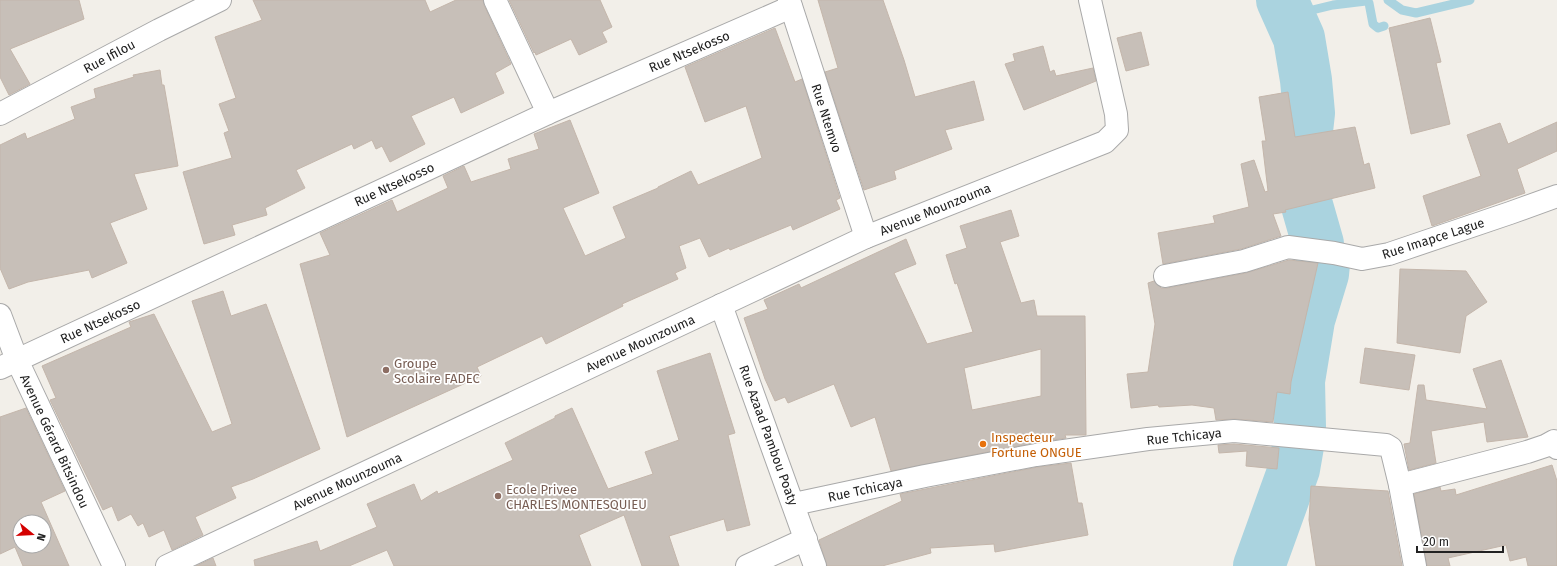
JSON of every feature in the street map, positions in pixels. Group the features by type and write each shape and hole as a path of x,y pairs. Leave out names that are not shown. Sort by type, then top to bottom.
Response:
{"street":[{"name":"Rue Ifilou","path":"0,114 159,30 220,0"},
{"path":"495,0 548,113"},
{"name":"Avenue Mounzouma","path":"167,566 866,237 1105,142 1116,130 1116,114 1090,0"},
{"name":"Rue Ntsekosso","path":"8,364 548,113 790,4"},
{"name":"Rue Ntemvo","path":"790,4 866,237"},
{"name":"Rue Imapce Lague","path":"1165,276 1244,261 1288,247 1334,253 1362,259 1389,254 1557,196"},
{"name":"Rue Azaad Pambou Poaty","path":"721,305 794,504 815,566"},
{"name":"Avenue Gérard Bitsindou","path":"0,315 8,364 114,566"},
{"name":"Rue Tchicaya","path":"794,504 925,476 1070,450 1148,439 1234,431 1386,445 1391,448 1416,566"},
{"path":"1400,485 1553,443"},
{"path":"747,566 806,538"}],"building":[{"path":"0,0 79,0 84,19 10,49 30,84 9,95 0,77"},
{"path":"253,0 425,0 430,12 456,0 483,0 511,64 495,73 504,93 461,113 454,97 411,116 425,144 390,162 382,146 376,149 372,140 354,149 352,144 296,170 305,188 265,208 267,215 232,225 235,235 204,244 183,172 232,158 224,133 229,131 219,104 236,98 215,37 262,20"},
{"path":"509,0 600,0 612,27 602,32 607,42 579,55 571,39 536,55"},
{"path":"818,0 883,0 915,97 974,81 984,120 945,130 952,149 894,171 896,179 864,190 825,72 838,68"},
{"path":"1430,18 1441,62 1436,63 1450,124 1411,134 1389,28"},
{"path":"775,28 795,82 802,79 840,198 836,200 840,209 793,230 791,225 709,257 700,238 679,246 686,268 675,273 678,279 622,304 623,306 546,344 542,336 477,367 481,376 347,437 300,264 330,255 320,233 392,200 397,212 448,188 443,176 464,166 471,182 511,169 508,159 539,149 534,134 570,120 599,193 563,208 585,256 626,238 613,207 658,188 691,171 698,185 762,158 746,106 705,122 685,67"},
{"path":"1141,32 1149,65 1126,71 1117,38"},
{"path":"1043,46 1050,72 1054,70 1056,76 1093,68 1096,81 1024,110 1005,64 1015,61 1013,54"},
{"path":"160,70 178,166 134,174 147,209 110,223 127,263 92,278 89,270 28,282 9,289 0,268 0,145 25,133 27,139 75,119 71,107 96,98 94,89 134,77 133,75"},
{"path":"1288,92 1295,137 1355,127 1364,165 1369,163 1375,188 1285,210 1286,212 1273,214 1281,236 1241,249 1163,264 1158,233 1215,223 1213,216 1249,207 1241,164 1254,160 1265,192 1268,191 1262,141 1266,141 1259,97"},
{"path":"1557,122 1557,151 1517,169 1525,193 1432,226 1423,196 1481,176 1467,135 1500,123 1508,144"},
{"path":"1011,210 1019,236 1000,242 1021,303 1034,300 1037,316 1085,316 1086,435 1065,435 1066,438 891,471 875,417 851,427 834,384 788,403 785,397 775,401 765,379 744,318 768,309 764,300 799,284 801,288 906,239 916,264 894,273 927,344 973,332 946,255 967,248 960,226","holes":["1041,349 1041,396 972,410 964,368"]},
{"path":"1289,260 1318,263 1291,382 1290,394 1277,392 1273,422 1235,419 1216,420 1214,408 1192,405 1159,407 1158,405 1131,408 1127,374 1148,372 1155,324 1148,283 1154,281 1161,288 1167,288 1246,273"},
{"path":"1400,269 1466,271 1487,302 1466,316 1460,353 1397,343"},
{"path":"223,291 231,316 266,304 320,449 253,479 231,487 236,498 195,517 203,535 172,550 164,530 149,537 143,523 138,526 131,514 118,521 112,506 103,510 50,400 56,398 42,366 131,327 129,322 154,314 212,432 232,424 192,301"},
{"path":"1365,348 1415,355 1409,390 1360,383"},
{"path":"710,353 735,433 728,435 750,525 727,531 724,519 669,536 679,566 642,566 624,515 579,535 591,566 394,566 387,550 349,566 255,566 254,560 317,541 320,551 377,527 367,504 414,484 421,501 437,491 438,494 513,460 505,443 572,408 608,489 653,474 645,452 679,440 657,371"},
{"path":"1501,360 1528,437 1487,442 1484,422 1431,431 1436,463 1409,470 1404,444 1410,443 1418,385 1424,385 1426,400 1487,409 1473,369"},
{"path":"26,408 65,491 41,502 46,514 12,514 12,548 0,554 0,417"},
{"path":"1234,444 1279,448 1277,469 1246,466 1247,451 1219,453 1218,445"},
{"path":"1071,463 1078,503 1082,503 1088,535 995,552 994,544 930,548 931,553 882,566 827,566 819,540 902,501 900,494 1038,467"},
{"path":"1552,465 1557,481 1557,566 1528,566 1526,557 1510,561 1506,545 1448,558 1450,566 1427,566 1414,494 1440,487 1441,491 1455,489 1456,495"},
{"path":"1311,486 1388,491 1402,566 1316,566 1309,520"},
{"path":"52,527 69,566 23,566 18,554 52,554"},
{"path":"213,558 216,566 196,566"}],"waterway":[{"path":"1282,0 1299,38 1306,80 1309,113 1305,149 1306,202 1318,244"},
{"path":"1388,0 1402,10 1416,13 1470,0"},
{"path":"1304,12 1333,5 1366,1 1369,3 1373,24 1378,28 1384,26"},
{"path":"1300,427 1299,381 1309,320 1323,274 1324,264 1321,256"},
{"path":"1259,566 1294,469 1298,446"}],"place":[{"name":"Groupe Scolaire FADEC","path":"386,370"},
{"name":"Inspecteur Fortune ONGUE","path":"983,444"},
{"name":"Ecole Privee CHARLES MONTESQUIEU","path":"498,496"}]}
